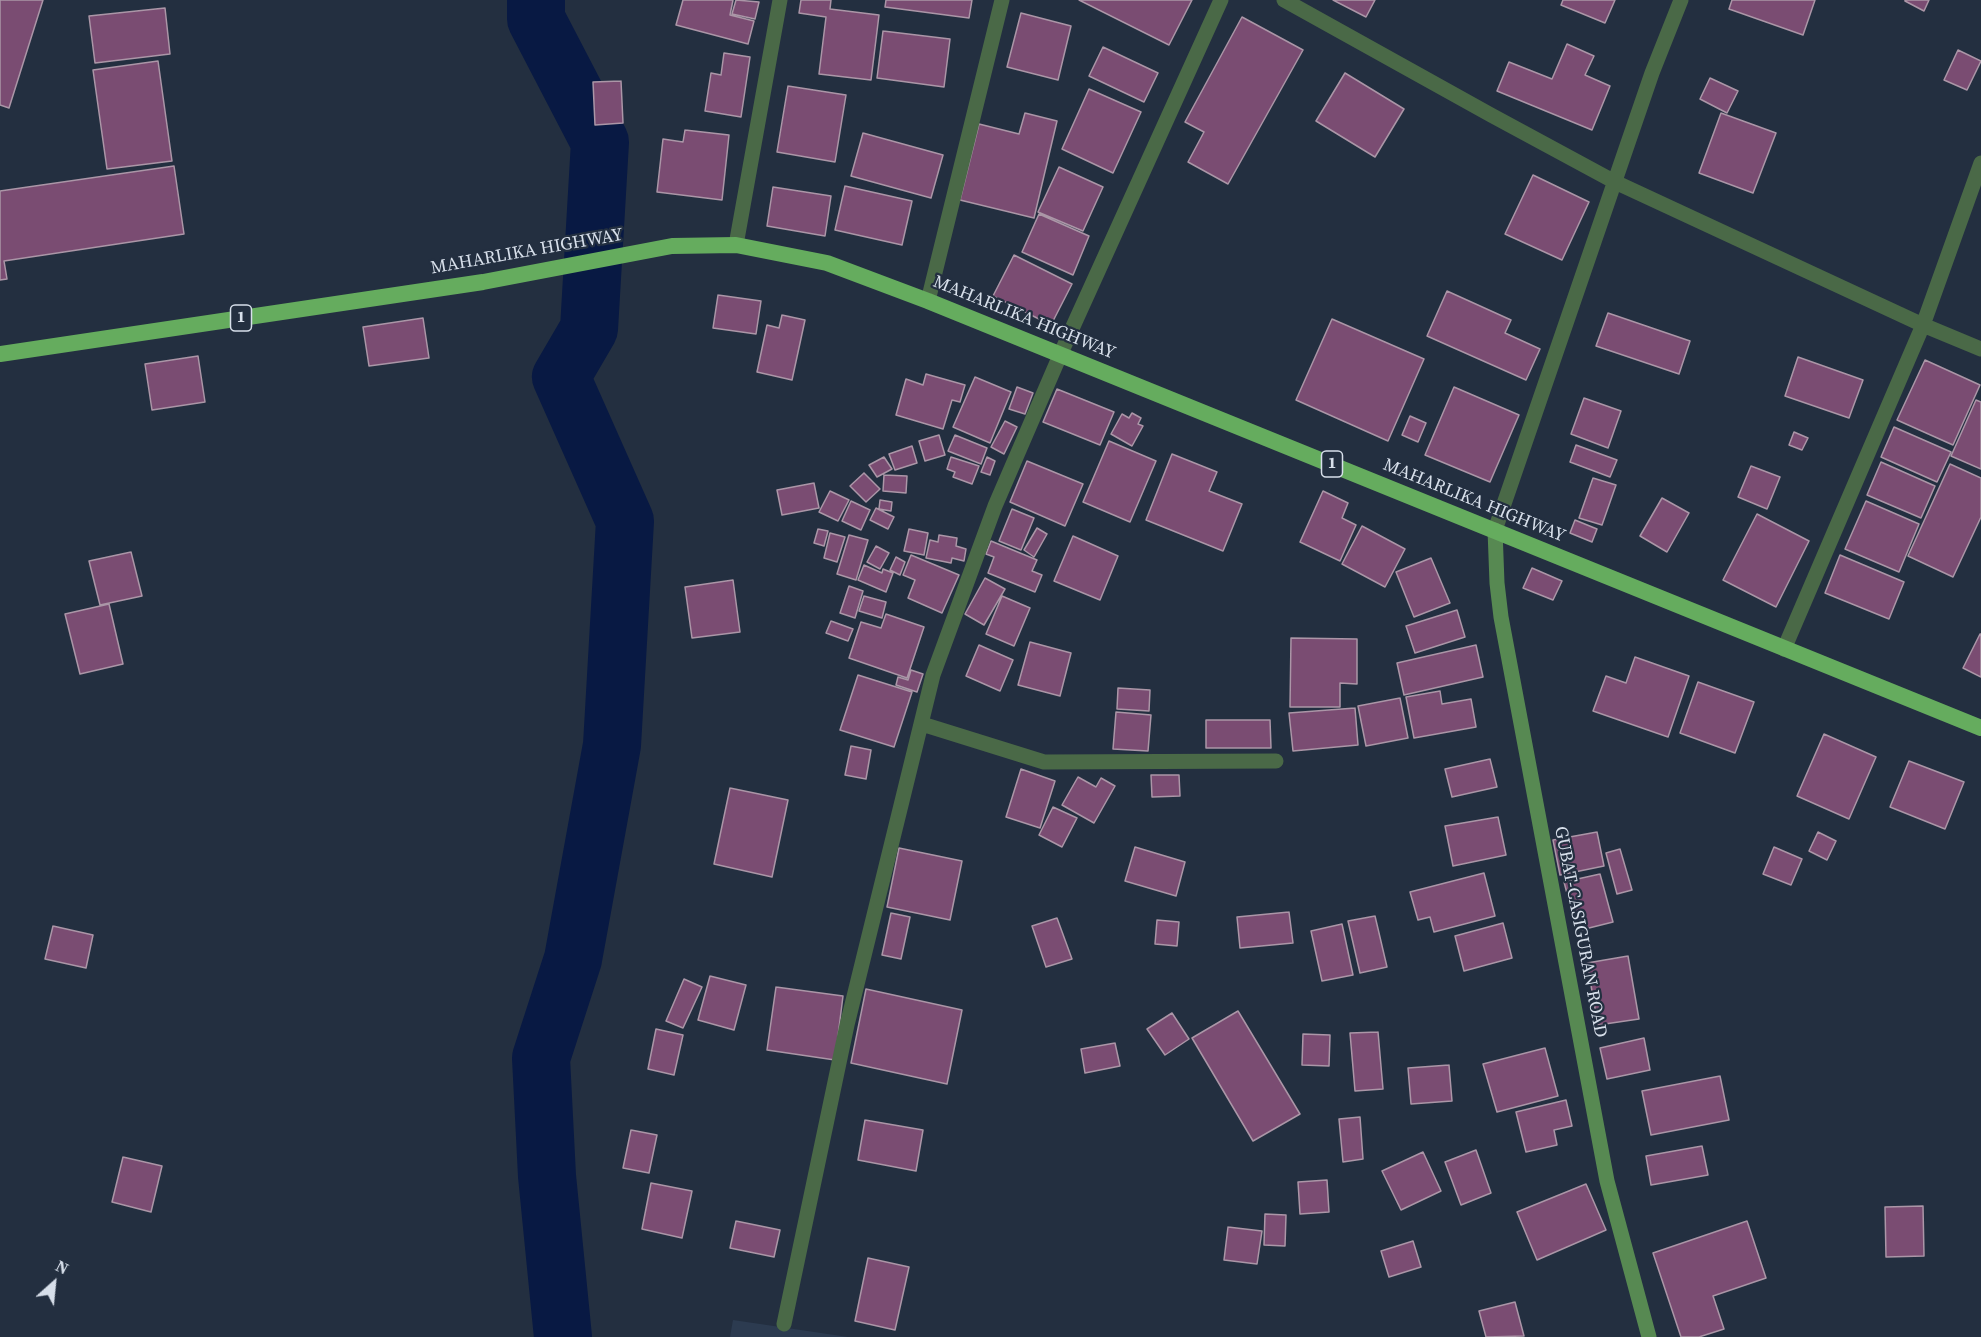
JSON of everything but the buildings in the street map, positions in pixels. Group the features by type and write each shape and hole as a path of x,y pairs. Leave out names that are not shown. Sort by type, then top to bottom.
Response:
{"highway":[{"name":"MAHARLIKA HIGHWAY","path":"0,354 483,282 672,246 736,245 827,263 928,301 1981,728"}],"main road":[{"name":"GUBAT-CASIGURAN ROAD","path":"1495,530 1501,616 1605,1170 1649,1337"}],"street":[{"path":"736,245 780,0"},
{"path":"928,301 1002,0"},
{"path":"784,1324 847,1025 933,675 995,506 1061,353 1221,0"},
{"path":"1284,0 1616,182 1923,325 1981,349"},
{"path":"1495,530 1652,73 1681,0"},
{"path":"1784,649 1923,325 1981,163"},
{"path":"922,724 1044,762 1276,761"}],"shaded area":[{"path":"733,1320 848,1337 730,1337"}],"waterway":[{"path":"536,0 536,19 600,142 589,329 561,377 625,521 612,745 573,959 541,1058 547,1176 563,1337"}]}
